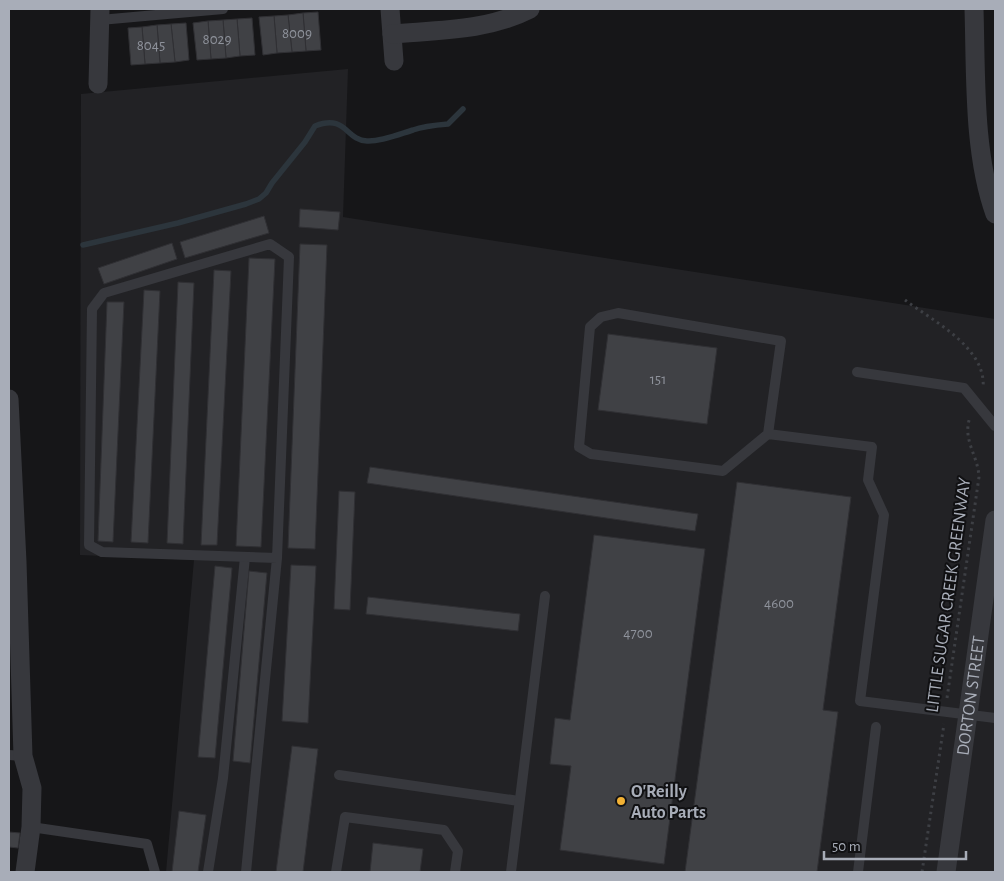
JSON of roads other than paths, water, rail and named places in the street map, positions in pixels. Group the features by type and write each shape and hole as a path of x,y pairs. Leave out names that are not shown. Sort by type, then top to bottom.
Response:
{"street":[{"path":"390,9 394,60"},
{"path":"392,34 485,25 504,20 530,9"},
{"path":"974,9 977,101 983,169 985,184 995,214"},
{"path":"98,84 100,14"},
{"path":"9,399 17,562 16,756 32,788 31,827 25,872"},
{"name":"DORTON STREET","path":"946,872 995,520"}],"lane":[{"path":"100,14 223,9"},
{"path":"246,872 278,558 289,257 270,244 104,293 92,309 90,545 102,552 278,558"},
{"path":"768,434 781,341 618,313 602,317 590,327 579,447 591,454 723,471 768,434 872,447 868,480 884,515 860,701 995,718"},
{"path":"857,372 964,388 995,426"},
{"path":"208,872 223,778 245,557"},
{"path":"511,872 545,596"},
{"path":"858,872 876,727"},
{"path":"339,775 519,801"},
{"path":"336,872 345,817 444,830 458,851 455,872"},
{"path":"31,827 146,844 155,872"}],"waterway":[{"path":"83,245 178,223 259,199 266,193 315,126 334,123 340,125 360,140 372,141 421,128 448,124 463,109"}],"place":[{"name":"O'Reilly Auto Parts","path":"621,801"}]}
